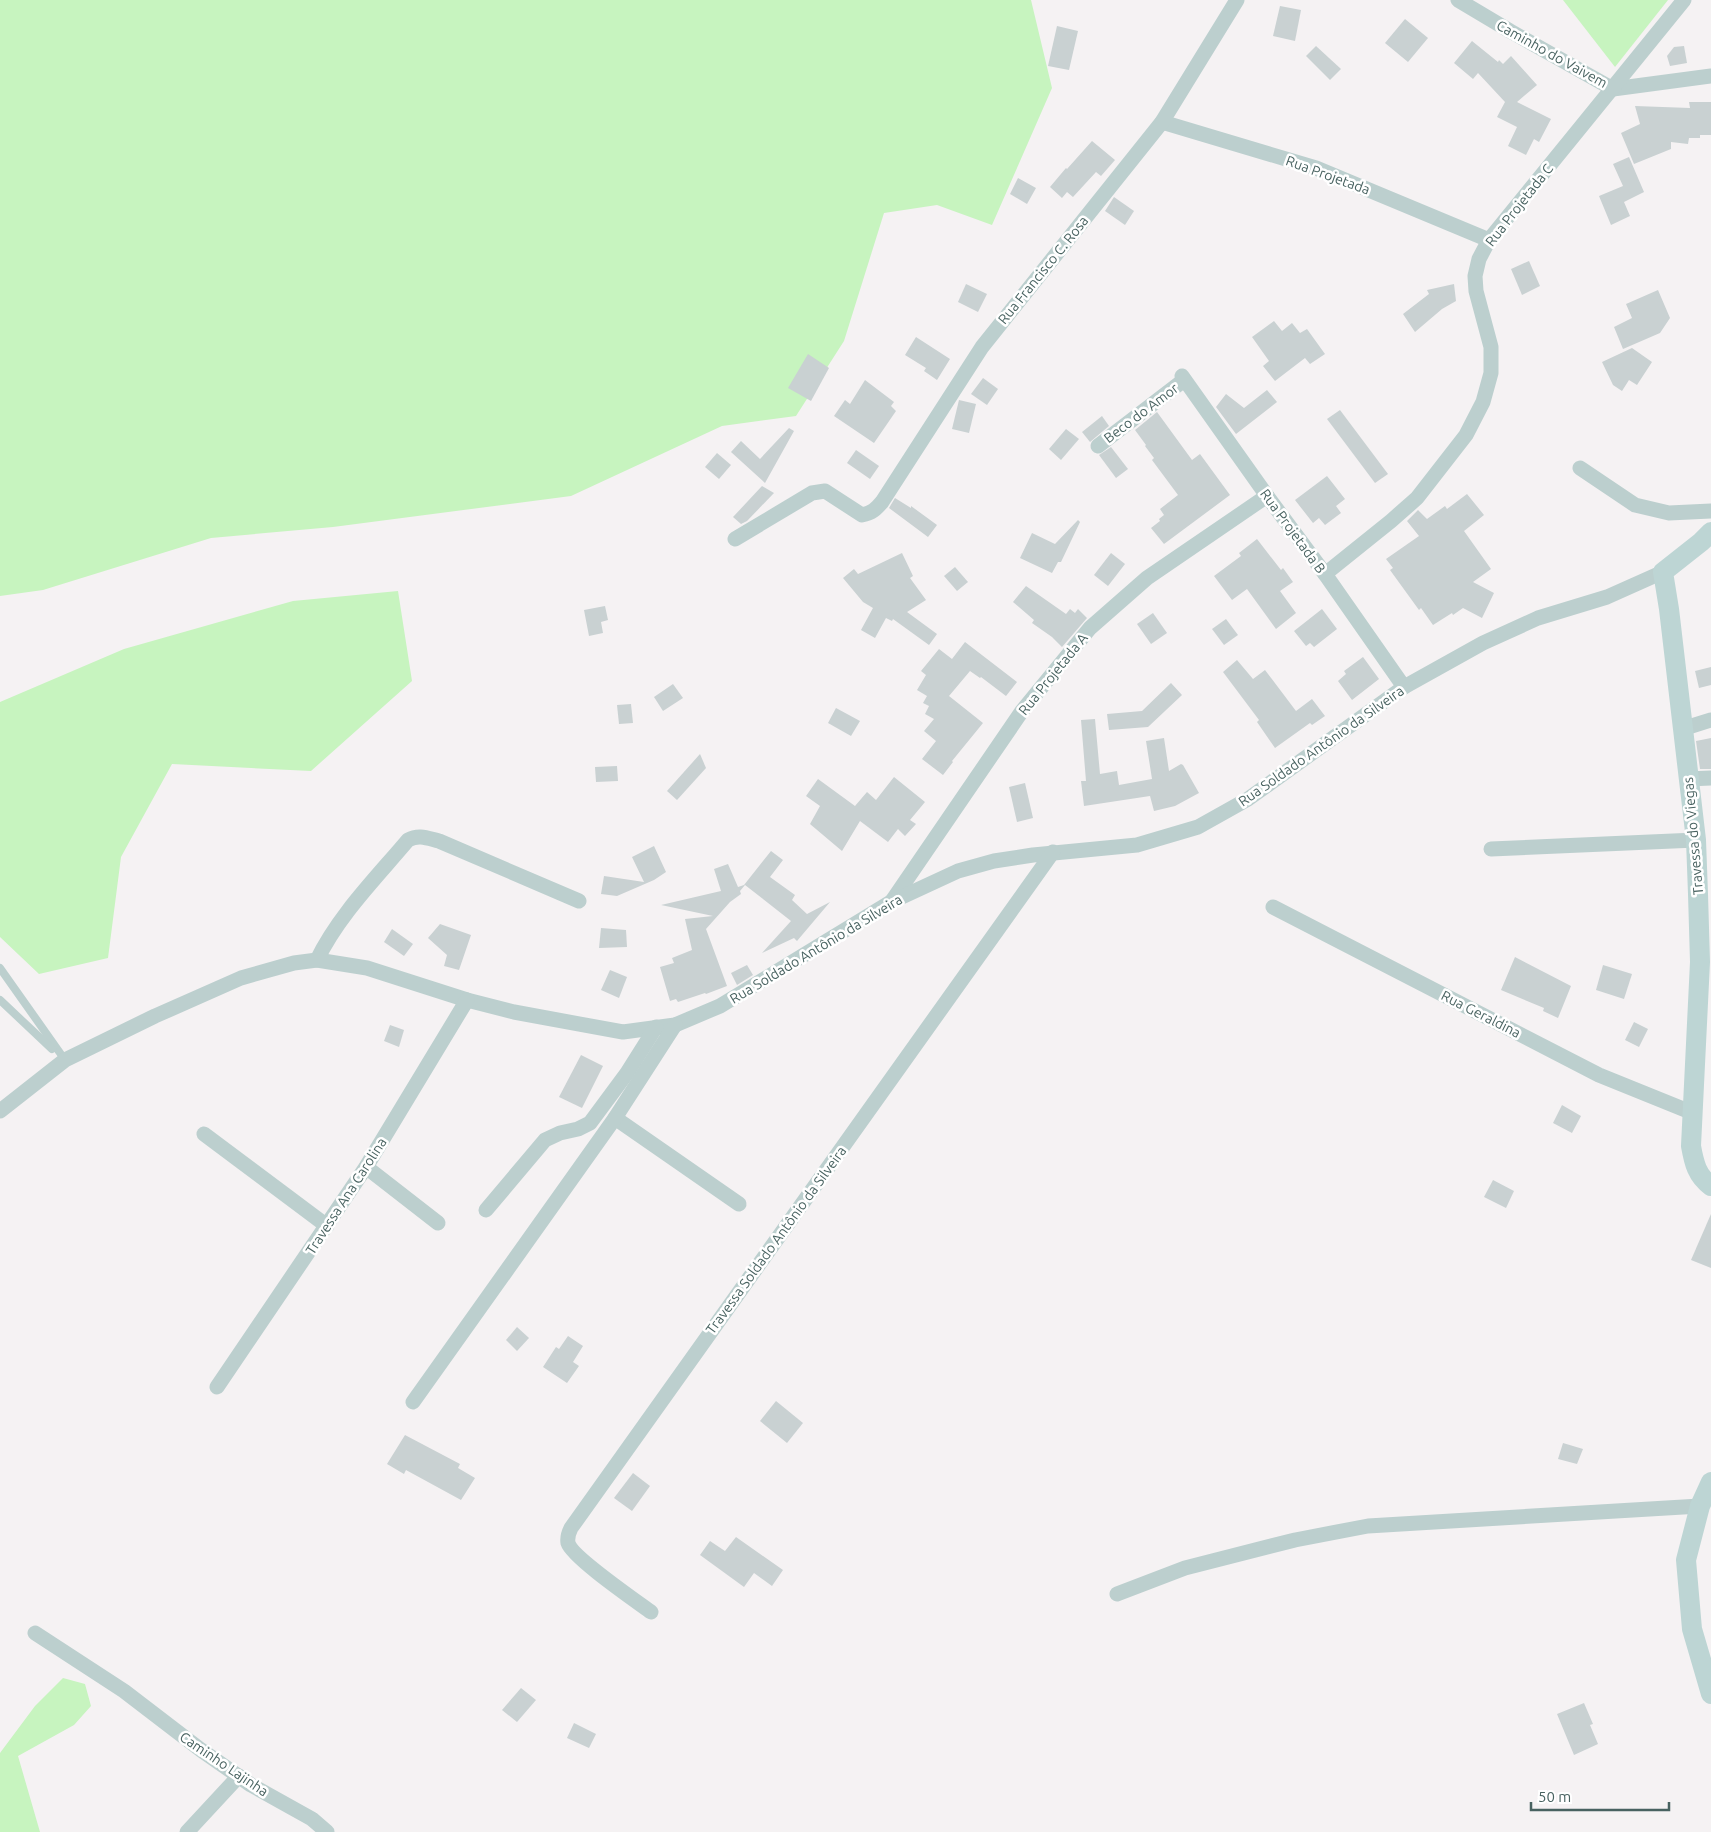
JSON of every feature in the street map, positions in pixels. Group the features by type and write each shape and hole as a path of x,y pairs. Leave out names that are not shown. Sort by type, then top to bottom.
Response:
{"street":[{"name":"Rua Francisco C. Rosa","path":"734,539 812,493 825,491 862,515 869,514 882,502 982,347 1162,122 1237,0"},
{"name":"Caminho do Vaivem","path":"1458,0 1510,32 1613,88 1711,76"},
{"name":"Rua Projetada C","path":"1325,574 1417,498 1466,435 1484,402 1491,373 1490,347 1476,291 1475,276 1479,259 1489,240 1684,0"},
{"name":"Rua Projetada","path":"1162,122 1316,168 1489,240"},
{"name":"Rua Projetada B","path":"1183,378 1404,687"},
{"name":"Beco do Amor","path":"1098,446 1183,378"},
{"path":"1580,468 1635,505 1669,513 1711,511"},
{"name":"Rua Projetada A","path":"892,902 1022,712 1090,628 1147,578 1267,496"},
{"name":"Rua Soldado Antônio da Silveira","path":"0,1111 65,1060 155,1016 241,978 294,963 317,960 367,968 467,1000 514,1012 623,1032 675,1025 720,1006 892,902 958,871 994,861 1053,852 1137,845 1198,827 1248,799 1404,687 1483,642 1538,618 1607,597 1663,572 1711,532"},
{"name":"Travessa do Viegas","path":"1663,572 1688,779 1705,895 1691,1146 1695,1167 1703,1180 1711,1186"},
{"path":"1682,729 1711,720"},
{"path":"1688,779 1711,778"},
{"path":"317,960 347,913 408,840 414,837 422,836 439,841 579,902"},
{"path":"1491,849 1696,840"},
{"name":"Travessa Soldado Antônio da Silveira","path":"651,1612 572,1550 568,1543 568,1534 571,1528 1053,852"},
{"name":"Rua Geraldina","path":"1273,907 1599,1075 1693,1112"},
{"name":"Travessa Ana Carolina","path":"217,1388 366,1167 467,1000"},
{"path":"413,1402 615,1118 675,1025"},
{"path":"486,1210 545,1140 590,1123 627,1073 656,1028"},
{"path":"615,1118 739,1204"},
{"path":"204,1134 327,1226"},
{"path":"366,1167 438,1223"},
{"path":"1711,1482 1700,1506 1686,1560 1692,1629 1711,1694"},
{"path":"1117,1594 1185,1568 1295,1540 1368,1526 1700,1506"},
{"name":"Caminho Lajinha","path":"35,1633 124,1691 201,1750 239,1776 312,1819 327,1832"},
{"path":"187,1832 239,1776"}],"lane":[{"path":"0,968 65,1060"},
{"path":"0,1000 65,1060"}],"green space":[{"path":"0,0 1031,0 1052,88 992,225 937,205 884,213 844,341 796,416 722,426 571,496 333,527 211,538 43,590 0,596"},
{"path":"1563,0 1668,0 1615,67"},
{"path":"398,591 412,681 311,771 172,764 121,857 108,958 39,974 0,937 0,702 124,649 293,601"},
{"path":"63,1678 85,1684 91,1706 74,1725 18,1756 40,1832 0,1832 0,1753 35,1706"}],"building":[{"path":"1280,6 1301,10 1295,41 1273,36"},
{"path":"1405,19 1428,38 1408,62 1385,43"},
{"path":"1057,26 1078,31 1069,70 1048,66"},
{"path":"1472,41 1503,64 1511,56 1537,85 1517,102 1551,119 1539,142 1534,139 1526,155 1508,146 1517,127 1497,117 1505,102 1478,73 1473,79 1454,63"},
{"path":"1316,46 1341,69 1330,80 1306,56"},
{"path":"1684,46 1687,63 1670,66 1667,56 1674,47"},
{"path":"1689,102 1711,102 1711,135 1689,138 1688,144 1671,142 1671,149 1634,164 1621,133 1640,124 1635,106 1690,108"},
{"path":"1092,141 1115,160 1101,176 1096,172 1073,197 1067,192 1062,198 1050,187"},
{"path":"1629,157 1644,192 1624,202 1630,216 1611,225 1599,196 1623,186 1613,164"},
{"path":"1018,178 1036,188 1027,204 1010,194"},
{"path":"1114,197 1134,211 1125,225 1105,211"},
{"path":"1529,261 1540,286 1522,295 1511,269"},
{"path":"966,284 987,294 978,312 958,302"},
{"path":"1454,284 1456,301 1442,309 1415,332 1403,314 1429,294 1427,290"},
{"path":"1658,290 1670,318 1660,333 1623,349 1614,327 1632,318 1626,304"},
{"path":"1274,321 1282,331 1292,323 1300,333 1307,329 1325,354 1310,364 1305,358 1275,381 1263,366 1269,361 1252,337"},
{"path":"916,337 950,359 937,380 924,371 926,368 905,355"},
{"path":"1632,348 1652,362 1637,385 1629,380 1622,391 1613,385 1602,362"},
{"path":"808,354 829,368 811,401 788,388"},
{"path":"983,378 998,389 987,405 971,394"},
{"path":"865,380 894,402 891,406 896,411 874,443 834,416 845,400 850,404"},
{"path":"1267,390 1277,402 1236,434 1216,407 1226,394 1244,408"},
{"path":"959,400 976,404 969,433 952,429"},
{"path":"1340,410 1388,474 1375,483 1327,419"},
{"path":"1157,412 1192,460 1200,454 1230,495 1164,544 1151,528 1164,515 1160,509 1178,495 1152,460 1154,458 1135,430"},
{"path":"1102,416 1109,426 1090,442 1082,432"},
{"path":"789,428 794,431 765,483 731,452 741,441 760,459"},
{"path":"1066,429 1079,439 1061,460 1049,449"},
{"path":"1111,447 1128,469 1116,478 1099,455"},
{"path":"856,450 879,466 870,479 847,463"},
{"path":"717,453 731,465 719,479 705,467"},
{"path":"1327,476 1345,499 1336,506 1341,513 1325,525 1319,518 1313,523 1295,500"},
{"path":"762,486 774,493 747,521 741,524 733,517"},
{"path":"1467,494 1484,515 1464,531 1491,569 1473,582 1494,593 1482,618 1463,608 1433,625 1421,608 1419,610 1390,570 1393,568 1386,559 1419,536 1407,521 1418,510 1427,519 1445,506 1447,509"},
{"path":"895,498 911,508 911,506 937,525 928,537 889,508"},
{"path":"1078,520 1080,522 1061,562 1058,562 1052,573 1020,558 1032,533 1055,544"},
{"path":"1257,539 1293,582 1280,591 1296,613 1276,629 1247,589 1232,600 1214,576 1241,556 1239,553"},
{"path":"902,553 913,576 910,578 926,600 907,612 937,634 929,645 893,619 892,621 886,618 875,638 861,630 873,608 863,602 843,578 854,569 858,574"},
{"path":"1111,553 1125,564 1108,586 1094,575"},
{"path":"955,567 968,582 957,591 944,576"},
{"path":"1026,586 1066,614 1070,609 1075,613 1078,609 1087,618 1062,647 1052,637 1032,623 1034,620 1013,602"},
{"path":"605,606 608,620 601,622 603,633 589,636 584,610"},
{"path":"1322,609 1337,629 1314,647 1310,643 1306,646 1294,631"},
{"path":"1153,613 1167,633 1151,644 1137,624"},
{"path":"1226,619 1238,635 1224,645 1212,629"},
{"path":"965,642 1017,682 1006,696 970,671 949,696 983,723 943,775 922,759 936,741 924,731 934,719 925,714 929,706 923,703 927,696 917,690 926,675 921,671 939,649 952,659"},
{"path":"1363,657 1379,679 1352,700 1338,681 1346,674 1344,671"},
{"path":"1237,660 1253,679 1265,670 1296,711 1312,699 1325,716 1312,725 1310,723 1275,748 1257,722 1259,720 1223,672"},
{"path":"1711,667 1711,685 1699,688 1695,671"},
{"path":"1171,683 1182,695 1148,727 1109,730 1107,714 1142,711"},
{"path":"673,684 683,698 663,711 654,697"},
{"path":"631,704 633,723 619,724 617,705"},
{"path":"836,708 860,721 851,736 828,723"},
{"path":"1095,719 1100,774 1117,771 1119,785 1152,779 1146,741 1164,738 1169,771 1181,764 1183,765 1199,793 1175,806 1154,811 1150,796 1084,806 1081,781 1086,781 1081,720"},
{"path":"1711,738 1711,769 1700,769 1696,741"},
{"path":"700,754 706,768 677,800 667,791"},
{"path":"617,766 618,781 596,782 595,767"},
{"path":"894,777 925,802 910,820 916,824 905,836 898,829 888,842 860,821 842,851 810,824 820,806 806,796 818,779 855,806 867,792 876,800"},
{"path":"1025,783 1033,818 1017,822 1009,787"},
{"path":"654,846 666,872 654,880 617,896 601,894 604,876 644,882 632,857"},
{"path":"771,851 783,860 770,877 795,895 792,900 807,914 830,902 797,941 794,938 762,953 791,921 745,885 740,891 741,894 730,902 706,929 727,986 678,1002 676,999 670,1001 660,967 674,963 672,958 692,950 685,919 713,916 661,905 721,891 714,869 728,864 738,887 744,885"},
{"path":"440,924 471,935 459,970 444,966 447,955 428,938"},
{"path":"601,928 626,930 627,947 599,948"},
{"path":"392,929 413,944 404,956 384,942"},
{"path":"1515,957 1571,986 1558,1018 1543,1011 1544,1008 1501,990"},
{"path":"747,965 753,975 737,985 731,973"},
{"path":"1603,965 1632,974 1624,999 1596,990"},
{"path":"610,970 627,977 619,998 601,990"},
{"path":"1634,1022 1648,1029 1639,1047 1625,1040"},
{"path":"390,1025 404,1030 399,1047 384,1041"},
{"path":"581,1055 603,1066 582,1108 559,1097"},
{"path":"1562,1105 1581,1116 1572,1133 1553,1123"},
{"path":"1493,1180 1514,1191 1506,1208 1484,1197"},
{"path":"1711,1214 1711,1268 1691,1260"},
{"path":"517,1327 529,1338 517,1351 506,1340"},
{"path":"568,1336 583,1346 573,1362 579,1366 567,1383 543,1367 556,1347 559,1349"},
{"path":"776,1401 803,1423 787,1443 760,1421"},
{"path":"405,1435 460,1464 458,1468 475,1478 461,1500 406,1470 404,1474 387,1464"},
{"path":"1563,1443 1583,1449 1577,1464 1558,1459"},
{"path":"633,1473 650,1486 632,1511 614,1498"},
{"path":"736,1537 783,1570 772,1586 754,1573 744,1587 700,1555 710,1541 725,1551"},
{"path":"521,1688 536,1700 517,1722 502,1710"},
{"path":"1584,1703 1593,1724 1590,1725 1598,1744 1574,1755 1557,1714"},
{"path":"574,1723 596,1734 589,1748 567,1738"}]}
